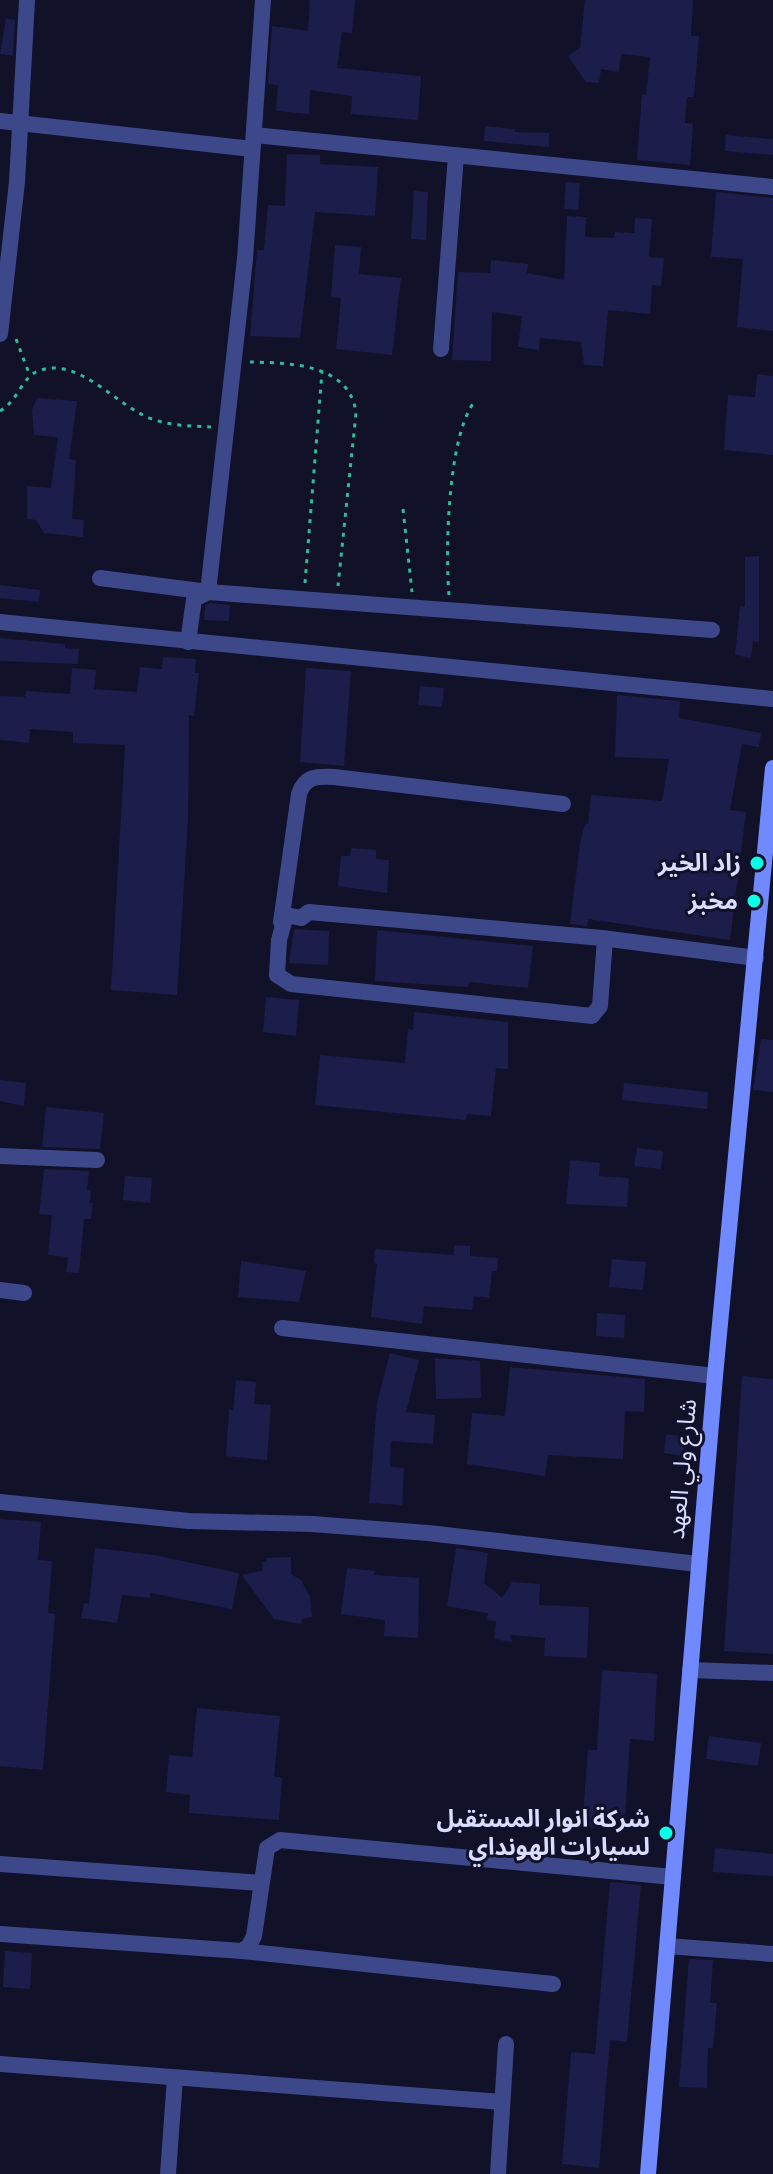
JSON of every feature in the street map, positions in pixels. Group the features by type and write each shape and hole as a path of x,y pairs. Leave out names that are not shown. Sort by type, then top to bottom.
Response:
{"main road":[{"name":"شارع ولي العهد","path":"648,2174 698,1564 773,768"}],"street":[{"path":"0,334 20,123 27,0"},
{"path":"208,592 234,361 263,0"},
{"path":"0,121 456,156 773,187"},
{"path":"441,349 456,156"},
{"path":"100,578 208,592 712,630"},
{"path":"188,642 194,599 208,592"},
{"path":"0,622 773,699"},
{"path":"563,804 334,777 310,779 303,783 279,940 277,975 291,984 592,1016 600,1006 605,939"},
{"path":"279,940 286,915 301,918 309,912 605,939 756,958"},
{"path":"0,1156 97,1160"},
{"path":"0,1290 24,1293"},
{"path":"282,1328 715,1376"},
{"path":"0,1502 189,1521 312,1524 428,1533 698,1564"},
{"path":"690,1670 773,1673"},
{"path":"242,1951 253,1941 267,1848 280,1840 673,1877"},
{"path":"0,1864 261,1883"},
{"path":"0,1934 242,1951 553,1984"},
{"path":"667,1946 773,1954"},
{"path":"498,2174 506,2044"},
{"path":"0,2064 502,2102"},
{"path":"168,2174 175,2078"}],"path":[{"path":"1,327 19,343 30,376"},
{"path":"234,361 298,363 322,371 347,390 356,413 336,602"},
{"path":"0,411 16,400 30,376 39,370 78,374 129,408 154,420 182,426 226,427"},
{"path":"304,599 322,371"},
{"path":"451,610 445,546 464,417 475,401"},
{"path":"403,509 414,608"}],"building":[{"path":"310,0 355,0 352,33 342,32 337,68 421,76 418,120 351,114 352,96 310,90 309,114 276,111 278,85 268,84 272,26 308,31"},
{"path":"585,0 693,0 691,36 699,36 694,97 687,97 685,123 693,124 690,165 637,160 642,94 646,95 650,57 621,54 619,72 601,69 599,83 586,82 568,56 580,48"},
{"path":"6,18 15,20 13,56 0,54"},
{"path":"485,126 515,129 515,132 549,133 549,147 484,141"},
{"path":"726,135 773,139 773,155 725,151"},
{"path":"287,154 320,155 320,164 378,167 375,216 315,212 300,338 250,336 257,250 264,250 268,205 285,206"},
{"path":"566,182 580,183 578,210 564,209"},
{"path":"414,191 428,192 426,240 411,239"},
{"path":"716,192 773,198 773,331 737,327 743,259 711,257"},
{"path":"567,216 586,217 585,237 614,238 615,232 634,233 635,218 652,219 649,257 664,258 661,286 652,285 650,314 608,310 603,366 584,365 581,342 540,338 539,350 518,347 522,316 492,312 491,361 452,360 458,272 490,273 491,260 528,264 527,273 564,280"},
{"path":"335,245 361,247 359,274 401,278 392,355 336,349 341,298 331,297"},
{"path":"757,374 773,376 773,455 724,450 728,395 755,397"},
{"path":"37,398 77,401 69,459 76,460 72,519 84,520 83,537 44,533 36,520 27,519 27,486 51,488 58,437 34,435 32,410"},
{"path":"759,556 759,642 753,641 751,658 735,655 740,606 745,607 745,557"},
{"path":"0,585 40,590 39,602 0,598"},
{"path":"210,603 230,605 229,621 204,620 205,606"},
{"path":"0,638 65,644 65,648 79,649 78,664 0,661"},
{"path":"163,657 196,659 195,673 199,673 194,716 189,715 188,820 177,995 111,990 125,745 73,743 73,732 30,729 29,743 0,740 0,696 25,697 26,691 70,694 72,668 96,670 94,689 137,692 140,667 162,669"},
{"path":"306,668 351,671 344,766 300,762"},
{"path":"420,686 444,688 442,707 418,705"},
{"path":"617,695 680,701 679,718 761,733 759,747 742,744 730,810 746,812 730,940 588,919 587,926 570,924 580,843 585,824 588,824 591,795 662,801 669,759 615,757"},
{"path":"351,848 376,850 376,859 389,860 387,893 338,886 341,856 350,856"},
{"path":"294,929 329,931 328,965 289,963"},
{"path":"377,930 533,946 528,988 469,982 468,987 375,981"},
{"path":"266,997 299,1000 296,1036 263,1032"},
{"path":"414,1012 508,1022 508,1069 496,1068 491,1116 467,1114 466,1120 315,1105 320,1055 405,1063 408,1029 413,1030"},
{"path":"761,1039 773,1040 773,1092 753,1090"},
{"path":"0,1080 26,1083 24,1106 0,1101"},
{"path":"624,1083 708,1092 707,1109 622,1100"},
{"path":"46,1107 104,1113 100,1149 42,1147"},
{"path":"637,1148 663,1151 661,1169 634,1166"},
{"path":"570,1160 600,1163 599,1176 629,1178 627,1207 566,1204"},
{"path":"44,1169 89,1171 87,1190 91,1190 90,1203 93,1203 91,1219 84,1219 79,1273 66,1272 68,1257 48,1255 52,1215 39,1214"},
{"path":"125,1176 152,1178 150,1203 123,1200"},
{"path":"454,1245 470,1246 470,1256 498,1258 497,1271 492,1271 489,1298 474,1296 472,1310 424,1306 422,1324 371,1317 377,1264 374,1263 375,1249 454,1255"},
{"path":"612,1259 646,1262 643,1290 609,1287"},
{"path":"241,1261 306,1271 299,1302 238,1297"},
{"path":"597,1313 625,1315 624,1338 596,1336"},
{"path":"390,1353 419,1360 406,1412 435,1415 433,1444 391,1441 390,1467 404,1468 402,1505 369,1503 377,1403"},
{"path":"435,1358 480,1361 481,1398 436,1399"},
{"path":"510,1367 645,1379 644,1412 625,1411 623,1459 548,1455 545,1476 467,1464 472,1413 505,1416"},
{"path":"742,1376 773,1379 773,1654 724,1651"},
{"path":"236,1380 256,1382 254,1404 271,1405 267,1460 226,1456 229,1410 233,1410"},
{"path":"666,1434 685,1437 683,1456 664,1453"},
{"path":"0,1519 41,1522 38,1560 52,1561 48,1613 55,1614 43,1770 0,1766"},
{"path":"95,1548 154,1555 239,1573 232,1609 150,1593 150,1598 122,1595 117,1623 81,1618 84,1603 89,1604"},
{"path":"456,1548 488,1553 484,1583 502,1598 512,1582 540,1584 539,1605 589,1607 587,1658 544,1656 545,1638 510,1635 512,1642 494,1639 496,1621 487,1620 488,1613 447,1606"},
{"path":"291,1557 291,1574 301,1580 310,1597 312,1617 302,1619 301,1624 274,1619 242,1575 263,1570 262,1562 267,1562 267,1558"},
{"path":"347,1568 375,1571 374,1575 419,1578 418,1638 384,1636 385,1620 341,1614"},
{"path":"602,1670 657,1674 654,1741 630,1739 624,1830 582,1827 588,1750 597,1750"},
{"path":"197,1708 280,1716 274,1777 282,1777 279,1820 189,1813 190,1795 166,1792 169,1755 192,1757"},
{"path":"709,1736 761,1743 758,1766 706,1759"},
{"path":"715,1848 773,1854 773,1876 713,1872"},
{"path":"610,1882 641,1885 627,2042 610,2040 599,2168 562,2164 571,2052 595,2054"},
{"path":"5,1951 32,1953 30,1989 3,1987"},
{"path":"689,1959 713,1960 710,2003 717,2003 713,2048 708,2048 707,2088 679,2087"}],"place":[{"name":"زاد الخير","path":"757,863"},
{"name":"مخبز","path":"754,901"},
{"name":"شركة انوار المستقبل لسيارات الهونداي","path":"666,1833"}]}
